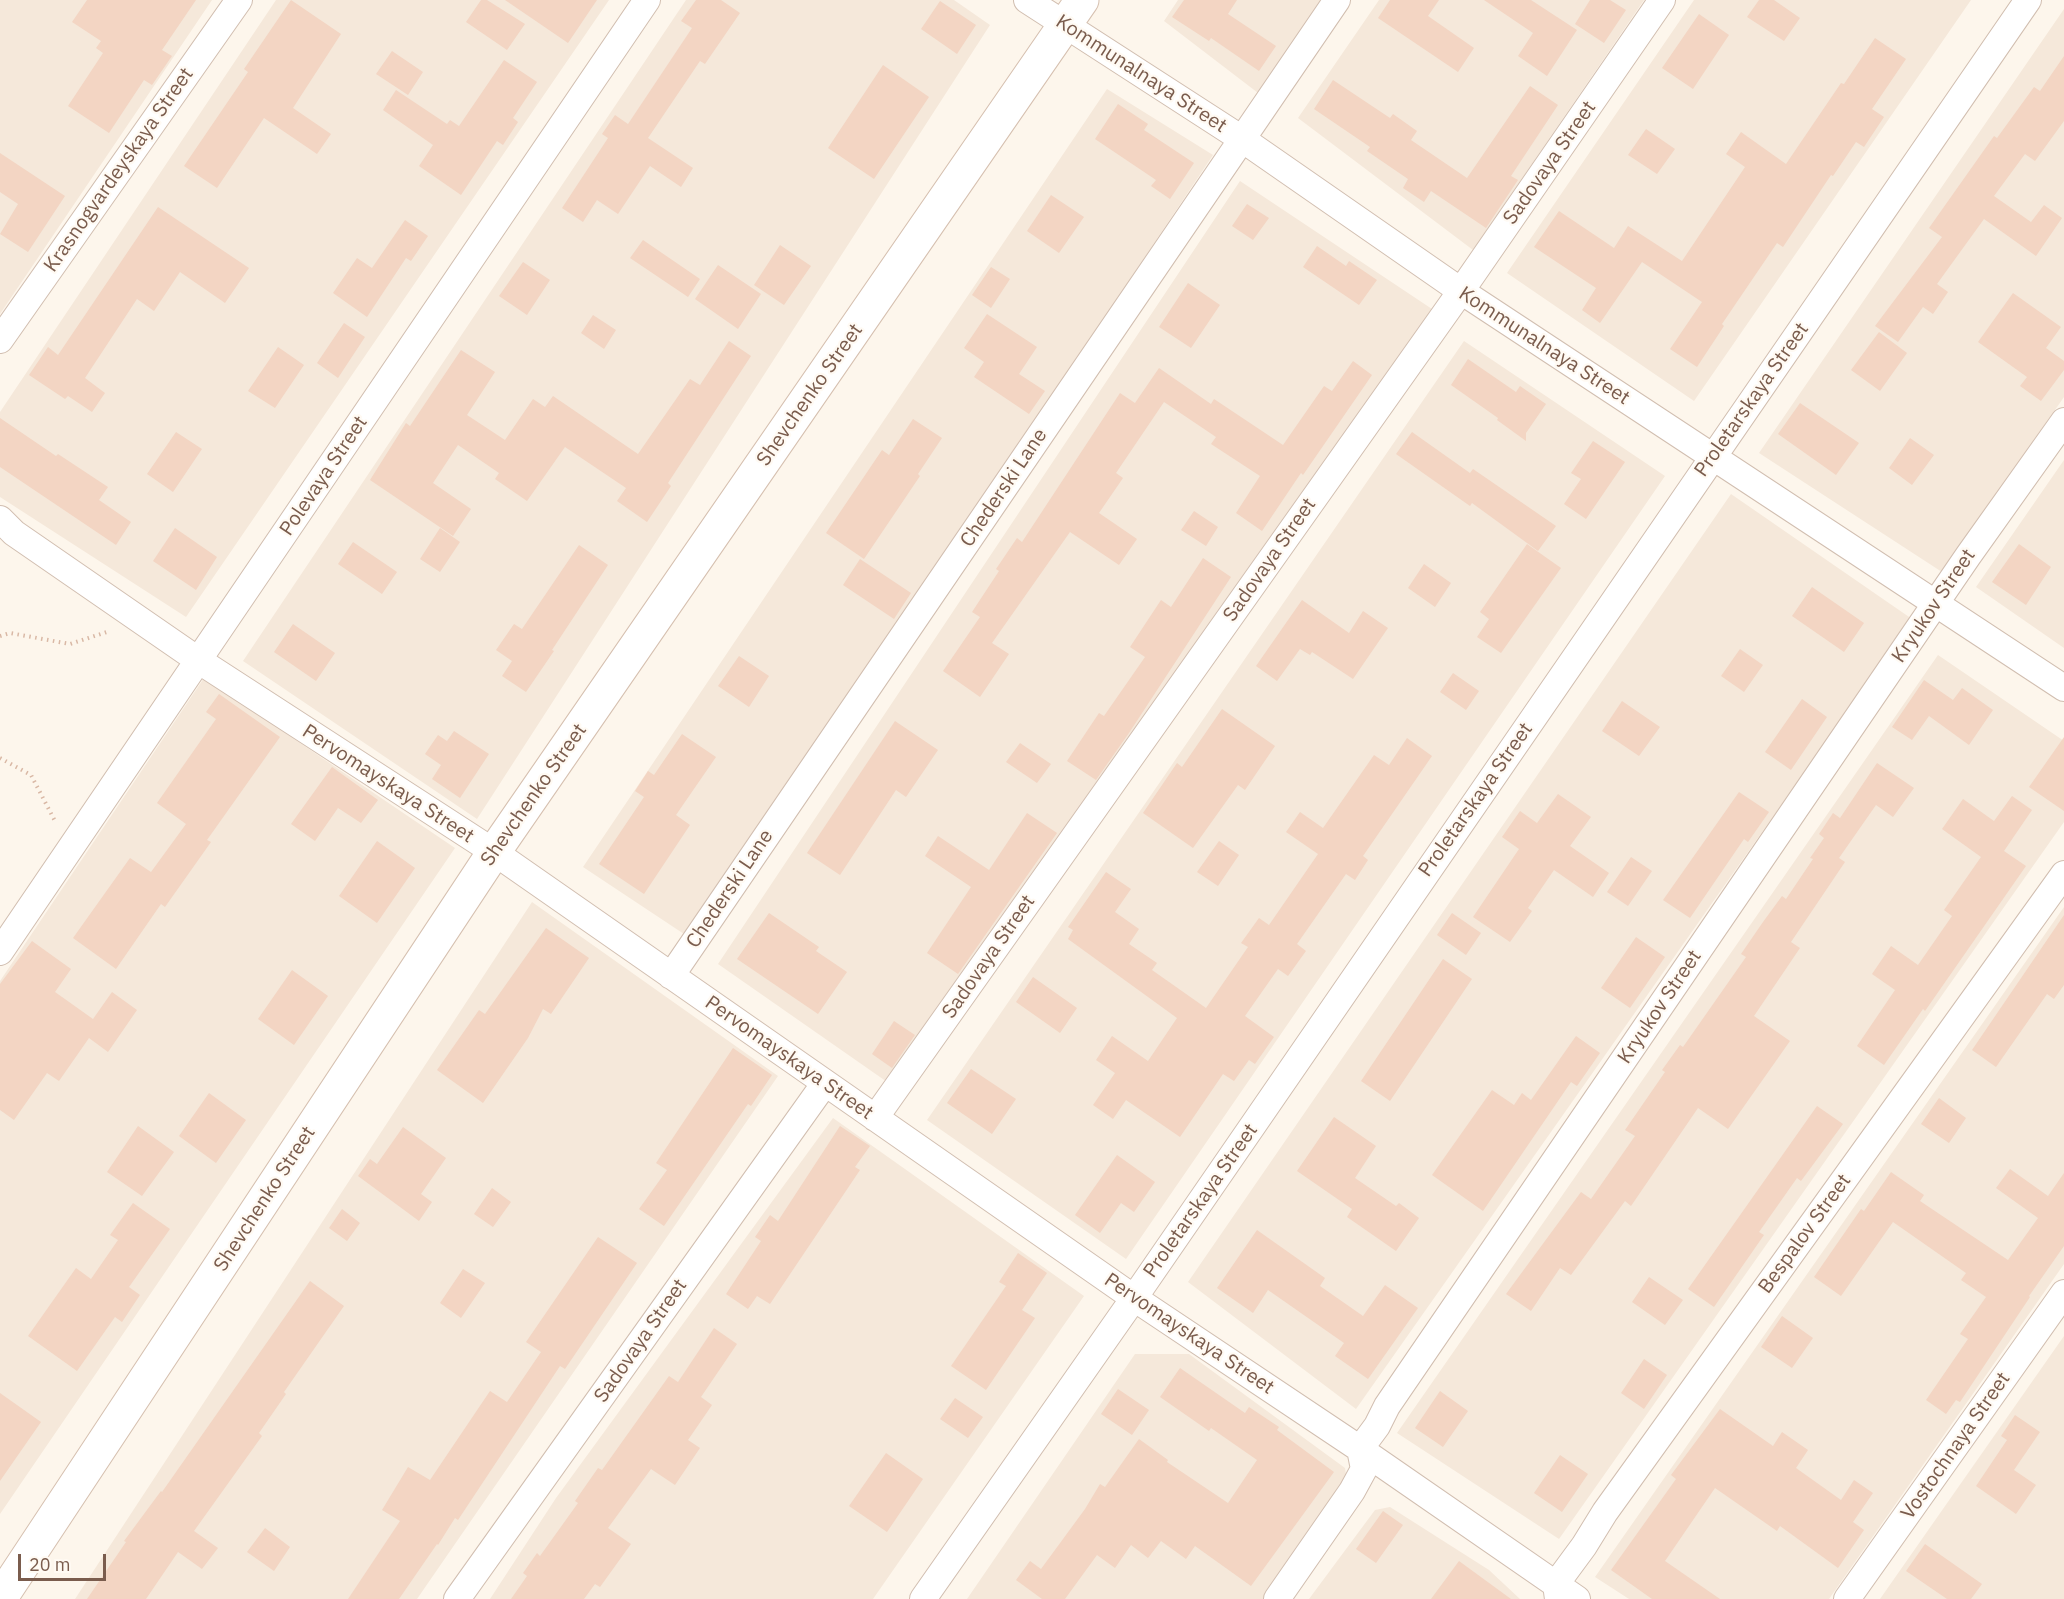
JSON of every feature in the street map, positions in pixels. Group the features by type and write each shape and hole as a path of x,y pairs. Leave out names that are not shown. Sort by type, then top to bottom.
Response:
{"street":[{"name":"Krasnogvardeyskaya Street","path":"0,340 239,0"},
{"name":"Polevaya Street","path":"0,952 648,0"},
{"name":"Kommunalnaya Street","path":"1027,0 1074,13 1242,139 1461,291 2064,688"},
{"name":"Chederski Lane","path":"671,976 1336,0"},
{"name":"Sadovaya Street","path":"875,1118 1461,291 1662,0"},
{"name":"Proletarskaya Street","path":"923,1599 1134,1298 2028,0"},
{"name":"Shevchenko Street","path":"0,1599 494,852 1074,13"},
{"name":"Kryukov Street","path":"1360,1449 1377,1426 1387,1406 1936,603 2064,421"},
{"name":"Pervomayskaya Street","path":"0,519 14,533 198,660 494,852 1134,1298 1360,1449 1557,1591 1577,1599"},
{"name":"Bespalov Street","path":"1557,1591 1619,1492 2064,874"},
{"name":"Sadovaya Street","path":"458,1599 825,1083"},
{"name":"Vostochnaya Street","path":"1847,1599 2064,1293"},
{"path":"1277,1599 1352,1491 1364,1469 1360,1449"}],"path":[{"path":"0,636 10,633 70,644 142,621"},
{"path":"0,758 31,775 61,833 74,843"}],"shaded area":[{"path":"0,0 212,0 0,314"},
{"path":"276,0 609,0 186,617 0,497 0,412"},
{"path":"686,0 954,0 990,25 477,819 243,661"},
{"path":"1178,0 1327,0 1262,96 1164,21"},
{"path":"1379,0 1644,0 1473,250 1298,118"},
{"path":"1694,0 1971,0 1694,401 1507,273"},
{"path":"2064,9 2064,397 1942,572 1759,453"},
{"path":"1107,89 1213,155 690,938 583,867"},
{"path":"1240,181 1432,309 890,1084 718,964"},
{"path":"1464,341 1665,476 1126,1259 927,1120"},
{"path":"2064,460 2064,648 1976,587"},
{"path":"1731,494 1912,619 1356,1409 1188,1282"},
{"path":"1938,655 2064,741 2064,822 1559,1539 1397,1433"},
{"path":"204,678 455,848 0,1514 0,981"},
{"path":"532,902 778,1076 417,1599 75,1599"},
{"path":"2064,907 2064,1264 1829,1599 1629,1599 1595,1577"},
{"path":"833,1118 1084,1296 873,1599 490,1599 556,1498"},
{"path":"2064,1336 2064,1599 1880,1599"},
{"path":"1135,1354 1189,1354 1345,1468 1347,1481 1263,1599 967,1599"},
{"path":"1390,1507 1489,1570 1520,1599 1309,1599 1375,1510"}],"building":[{"path":"87,0 196,0 162,50 172,56 152,85 144,80 109,133 68,106 103,53 96,48 101,41 72,22"},
{"path":"291,0 341,34 293,108 331,134 317,154 264,118 217,188 184,166 248,72 244,69"},
{"path":"481,0 487,0 525,24 507,50 466,22"},
{"path":"505,0 597,0 568,43"},
{"path":"696,0 721,0 740,13 705,64 700,61 648,138 693,168 681,187 650,166 618,214 597,200 583,222 562,208 608,138 602,134 615,115 628,124 692,28 681,21"},
{"path":"1184,0 1237,0 1228,14 1276,46 1259,71 1211,38 1209,41 1172,17"},
{"path":"1390,0 1439,0 1428,16 1474,48 1458,72 1378,18"},
{"path":"1484,0 1531,0 1577,30 1547,76 1518,56 1533,33"},
{"path":"1590,0 1610,0 1626,10 1604,43 1575,24"},
{"path":"1759,0 1774,0 1800,18 1784,41 1747,17"},
{"path":"940,1 976,25 957,54 921,29"},
{"path":"1699,14 1729,35 1693,89 1662,68"},
{"path":"1875,38 1906,59 1872,109 1884,117 1864,147 1856,142 1783,247 1777,243 1722,324 1724,326 1697,367 1670,349 1702,302 1642,262 1600,323 1582,310 1596,288 1534,247 1559,211 1614,248 1628,226 1682,261 1745,167 1726,154 1741,132 1786,164 1841,83 1844,84"},
{"path":"392,51 423,72 408,95 376,74"},
{"path":"2064,56 2064,121 2035,161 2025,154 1994,196 2031,222 2044,205 2062,218 2036,256 1984,219 1937,284 1948,292 1933,314 1923,307 1898,342 1875,326 1942,237 1929,228 1994,136 1997,138 2034,87 2040,91"},
{"path":"504,60 537,82 513,118 518,122 503,145 497,141 461,195 419,166 433,145 383,110 396,90 447,124 450,120 459,126"},
{"path":"883,65 929,97 874,179 828,148"},
{"path":"1333,80 1390,118 1393,114 1417,131 1411,140 1467,178 1530,86 1558,105 1511,176 1518,180 1486,228 1431,191 1424,202 1403,188 1408,179 1367,151 1370,147 1314,109"},
{"path":"1118,104 1148,124 1144,130 1194,163 1170,199 1151,186 1156,180 1095,139"},
{"path":"1646,129 1675,149 1657,174 1628,155"},
{"path":"0,153 65,196 28,252 0,234 18,204 0,192"},
{"path":"1051,195 1084,217 1059,253 1027,231"},
{"path":"1247,204 1269,218 1253,240 1232,226"},
{"path":"158,207 249,268 225,303 180,272 154,311 137,299 85,378 105,393 92,412 68,396 65,399 29,375 48,347 58,355"},
{"path":"405,220 428,236 411,261 406,258 367,317 333,293 357,258 372,268"},
{"path":"643,240 700,279 688,297 630,258"},
{"path":"780,245 811,266 784,305 754,285"},
{"path":"1317,246 1346,266 1349,261 1377,280 1359,305 1303,267"},
{"path":"523,262 550,280 527,315 499,296"},
{"path":"718,265 761,294 738,329 695,299"},
{"path":"991,267 1010,279 991,308 972,295"},
{"path":"1188,283 1220,305 1191,348 1159,327"},
{"path":"2013,293 2061,327 2046,348 2064,361 2064,370 2041,401 2020,386 2027,377 1978,342"},
{"path":"987,314 1037,347 1019,374 1045,391 1029,414 974,377 984,362 964,348"},
{"path":"593,315 616,330 604,349 581,333"},
{"path":"344,323 365,337 338,378 317,363"},
{"path":"1879,332 1907,353 1880,391 1851,370"},
{"path":"729,341 751,356 668,483 671,486 647,522 617,501 626,488 565,447 527,501 495,479 499,473 458,445 433,483 471,509 453,536 370,480 406,423 410,426 461,350 495,372 467,415 505,440 533,399 545,407 553,396 638,454 690,379 700,385"},
{"path":"278,347 304,365 275,408 248,391"},
{"path":"1468,359 1516,392 1520,386 1546,404 1526,433 1526,441 1451,385"},
{"path":"1353,361 1372,375 1262,531 1236,513 1260,476 1211,444 1216,437 1164,402 1116,473 1123,478 1099,513 1137,539 1119,565 1070,532 992,643 1009,654 980,697 943,671 980,617 972,612 999,571 996,569 1017,538 1022,542 1120,393 1135,403 1159,368 1211,404 1214,399 1283,445 1324,386 1332,391"},
{"path":"1800,403 1859,443 1836,475 1778,434"},
{"path":"0,418 56,456 58,454 108,487 99,500 131,522 116,545 0,467"},
{"path":"913,419 942,438 918,474 920,476 864,559 826,533 882,450 889,455"},
{"path":"176,432 202,449 173,492 147,474"},
{"path":"1412,432 1470,473 1473,469 1556,526 1538,551 1472,503 1470,506 1396,454"},
{"path":"1910,438 1934,455 1912,485 1889,468"},
{"path":"1593,441 1625,462 1586,519 1564,504 1581,479 1571,473"},
{"path":"1194,511 1218,527 1206,546 1181,530"},
{"path":"175,528 217,557 196,590 153,561"},
{"path":"440,528 460,542 440,572 420,559"},
{"path":"353,542 397,572 382,594 338,564"},
{"path":"1527,544 1561,568 1501,653 1477,637 1489,619 1480,612"},
{"path":"2019,544 2051,567 2026,605 1992,582"},
{"path":"579,545 608,565 526,692 502,676 512,661 496,650 514,624 522,629"},
{"path":"1203,558 1231,577 1096,780 1067,761 1099,713 1104,716 1145,657 1130,647 1161,600 1171,607"},
{"path":"860,559 911,593 894,619 843,585"},
{"path":"1424,564 1451,583 1435,607 1408,588"},
{"path":"1812,587 1864,623 1844,652 1792,616"},
{"path":"1302,600 1349,633 1363,611 1388,628 1353,679 1312,652 1310,655 1300,649 1277,681 1256,666"},
{"path":"293,624 335,653 316,681 274,652"},
{"path":"1740,649 1763,665 1744,692 1721,676"},
{"path":"739,656 769,676 749,707 718,686"},
{"path":"1453,673 1479,691 1466,710 1440,692"},
{"path":"1924,680 1953,700 1962,688 1993,710 1969,745 1929,716 1912,740 1892,727"},
{"path":"219,694 280,737 207,840 211,842 165,907 161,904 116,969 73,938 130,858 151,872 186,824 157,803 216,719 206,712"},
{"path":"1802,699 1827,717 1791,770 1765,752"},
{"path":"1622,701 1660,727 1639,756 1602,731"},
{"path":"1222,709 1275,746 1245,790 1238,785 1193,848 1143,813 1177,763 1182,767"},
{"path":"895,721 938,750 906,797 896,790 840,875 807,853"},
{"path":"454,731 489,754 460,798 432,779 441,765 425,754 438,735 447,741"},
{"path":"682,734 716,757 676,815 690,825 644,894 599,864 644,797 635,791 648,771 654,775"},
{"path":"2064,737 2064,811 2029,787"},
{"path":"1407,738 1432,756 1363,856 1368,860 1355,880 1346,874 1297,944 1306,951 1288,976 1278,969 1245,1016 1274,1037 1255,1064 1249,1060 1234,1081 1223,1074 1180,1137 1126,1100 1113,1119 1093,1105 1115,1073 1096,1060 1112,1036 1148,1061 1177,1018 1068,939 1073,930 1068,927 1106,872 1131,889 1115,912 1139,929 1129,944 1157,963 1152,970 1206,1008 1248,947 1241,943 1259,918 1269,925 1318,854 1286,832 1300,812 1323,828 1374,755 1389,765"},
{"path":"1020,743 1051,764 1037,783 1006,762"},
{"path":"1877,763 1914,788 1893,817 1876,805 1839,858 1845,862 1791,942 1800,948 1754,1016 1790,1041 1728,1129 1698,1108 1631,1206 1625,1201 1571,1275 1560,1268 1531,1311 1506,1294 1581,1192 1591,1199 1635,1136 1625,1130 1665,1072 1662,1070 1680,1045 1683,1047 1746,957 1741,954 1763,922 1782,896 1786,899 1813,859 1810,858 1824,838 1819,834 1833,813 1840,818"},
{"path":"332,767 378,800 361,823 338,808 315,841 291,824"},
{"path":"1739,792 1769,812 1748,842 1744,839 1690,918 1663,900"},
{"path":"1558,794 1591,817 1570,846 1609,873 1593,897 1554,870 1528,908 1532,911 1510,942 1473,917 1519,849 1502,837 1520,811 1537,823"},
{"path":"2012,796 2032,810 2004,851 2026,866 1925,1011 1923,1009 1884,1065 1857,1046 1895,990 1872,974 1891,946 1918,965 1952,916 1944,910 1981,857 1942,829 1963,799 1994,821"},
{"path":"1027,813 1057,833 958,974 927,953 971,887 925,856 938,836 989,870"},
{"path":"377,841 415,868 377,923 339,896"},
{"path":"1219,841 1239,855 1218,886 1197,872"},
{"path":"1631,857 1652,871 1628,906 1607,892"},
{"path":"769,913 819,947 816,951 847,972 818,1014 737,959"},
{"path":"1452,913 1481,933 1466,955 1437,935"},
{"path":"2064,915 2064,985 2054,999 2047,994 1996,1067 1972,1050"},
{"path":"546,928 589,958 551,1014 543,1009 528,1038 483,1103 437,1070 479,1010 485,1014"},
{"path":"1636,937 1665,957 1630,1008 1601,988"},
{"path":"32,941 71,969 55,992 93,1019 112,992 137,1010 108,1052 89,1038 59,1081 47,1073 14,1120 0,1110 0,984"},
{"path":"1443,959 1472,979 1390,1101 1361,1081"},
{"path":"292,970 328,996 294,1045 258,1019"},
{"path":"1033,977 1077,1008 1060,1033 1016,1002"},
{"path":"894,1021 915,1035 892,1068 872,1054"},
{"path":"1576,1036 1600,1053 1577,1086 1571,1082 1483,1211 1432,1175 1492,1090 1514,1105 1522,1093 1531,1100"},
{"path":"733,1048 772,1075 751,1106 748,1104 664,1226 639,1209 667,1170 656,1163"},
{"path":"971,1069 1016,1099 992,1134 947,1103"},
{"path":"209,1093 246,1120 216,1163 179,1136"},
{"path":"1939,1098 1966,1118 1949,1143 1921,1124"},
{"path":"1817,1106 1843,1124 1801,1181 1797,1178 1759,1232 1764,1235 1714,1307 1688,1289"},
{"path":"1334,1117 1376,1146 1355,1178 1396,1206 1399,1203 1419,1218 1396,1251 1347,1217 1352,1209 1297,1171"},
{"path":"138,1126 174,1152 142,1196 107,1172"},
{"path":"840,1126 870,1146 855,1167 860,1170 770,1304 757,1296 748,1309 726,1294 761,1241 755,1237 770,1215 778,1221"},
{"path":"403,1127 446,1158 421,1194 432,1202 419,1221 358,1176 370,1159 377,1164"},
{"path":"1117,1155 1155,1182 1134,1212 1121,1203 1100,1233 1075,1215"},
{"path":"2010,1169 2048,1196 2064,1173 2064,1246 1960,1402 1956,1400 1946,1414 1926,1400 1968,1339 1960,1334 1986,1297 1961,1280 1966,1273 1893,1222 1841,1296 1814,1277 1861,1209 1864,1211 1891,1172 1924,1195 1920,1201 2008,1260 2038,1218 1996,1188"},
{"path":"492,1188 511,1202 493,1227 474,1214"},
{"path":"133,1203 170,1229 129,1287 140,1295 122,1322 115,1317 77,1371 28,1336 76,1268 91,1279 118,1240 110,1235"},
{"path":"342,1209 360,1223 347,1241 329,1228"},
{"path":"1257,1230 1325,1278 1320,1286 1363,1316 1385,1285 1418,1308 1368,1379 1335,1356 1344,1343 1268,1290 1253,1313 1217,1288"},
{"path":"598,1237 637,1263 565,1369 560,1366 458,1520 455,1518 399,1599 348,1599 400,1521 382,1510 408,1467 430,1480 490,1391 507,1402 541,1352 526,1342"},
{"path":"1018,1253 1047,1273 1022,1310 1035,1318 986,1390 951,1366 1006,1286 999,1282"},
{"path":"463,1269 485,1283 461,1318 440,1303"},
{"path":"1649,1277 1683,1300 1665,1325 1632,1302"},
{"path":"310,1281 344,1306 284,1392 286,1394 259,1433 262,1436 194,1531 218,1548 202,1569 178,1552 146,1599 87,1599 126,1542 124,1541 162,1492"},
{"path":"1782,1316 1813,1338 1792,1368 1761,1347"},
{"path":"714,1328 737,1344 701,1397 712,1405 688,1440 700,1448 675,1485 651,1469 608,1528 631,1544 600,1587 595,1584 584,1599 511,1599 527,1576 523,1573 537,1553 540,1556 578,1503 575,1501 598,1468 602,1470 669,1376 678,1382"},
{"path":"1644,1359 1667,1375 1644,1409 1621,1393"},
{"path":"1180,1368 1245,1413 1249,1407 1279,1427 1277,1430 1334,1472 1251,1586 1195,1546 1186,1559 1161,1541 1148,1558 1131,1545 1115,1568 1097,1555 1065,1599 1042,1599 1016,1580 1030,1561 1041,1569 1085,1509 1100,1484 1105,1487 1139,1439 1168,1460 1167,1462 1228,1503 1257,1460 1211,1428 1209,1431 1160,1397"},
{"path":"1118,1389 1149,1410 1132,1435 1101,1414"},
{"path":"1440,1391 1468,1411 1443,1447 1415,1428"},
{"path":"0,1393 41,1422 0,1481"},
{"path":"955,1398 983,1417 968,1438 940,1419"},
{"path":"1720,1409 1773,1446 1782,1432 1808,1450 1796,1468 1841,1500 1854,1480 1873,1493 1853,1522 1864,1530 1838,1568 1780,1526 1777,1531 1715,1488 1665,1561 1720,1599 1652,1599 1611,1570 1676,1479 1671,1475"},
{"path":"2015,1415 2040,1432 2014,1470 2036,1485 2016,1514 1976,1486 2007,1440 2001,1436"},
{"path":"886,1453 923,1479 887,1532 849,1506"},
{"path":"1560,1455 1588,1474 1562,1512 1534,1493"},
{"path":"1383,1511 1403,1525 1376,1563 1356,1549"},
{"path":"265,1528 290,1547 274,1571 247,1552"},
{"path":"1925,1544 1982,1584 1971,1599 1947,1599 1906,1571"},
{"path":"1459,1561 1511,1599 1431,1599"}]}
